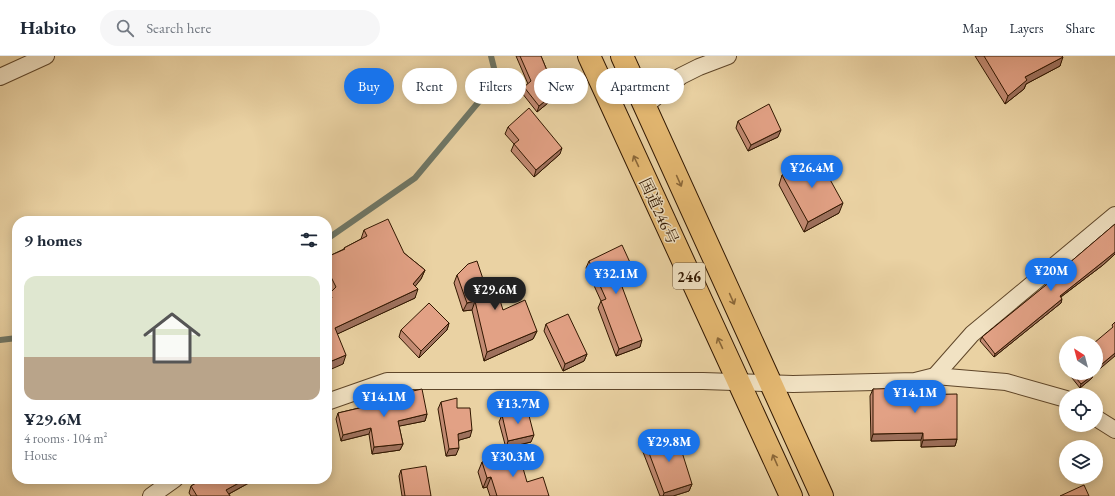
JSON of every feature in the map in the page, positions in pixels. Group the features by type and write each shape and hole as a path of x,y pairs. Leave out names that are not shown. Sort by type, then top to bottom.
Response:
{"highway":[{"name":"国道246号","path":"588,56 791,496"},
{"name":"国道246号","path":"622,56 822,496"}],"street":[{"path":"0,77 46,56"},
{"path":"645,106 681,76 699,67 728,56"},
{"path":"935,376 972,334 1115,215"},
{"path":"332,400 387,381 703,381 793,384 915,381 935,376 1006,382 1059,397"},
{"path":"1103,422 1115,430"},
{"path":"159,494 170,484"}],"building":[{"path":"520,56 541,56 546,68 534,68 534,100 526,90 526,85 531,81"},
{"path":"984,56 1063,57 1025,77 1027,80 1008,96"},
{"path":"769,104 781,130 751,145 738,121"},
{"path":"529,108 562,148 536,170 514,144 519,140 508,127"},
{"path":"817,156 843,203 808,222 782,175"},
{"path":"388,219 404,253 425,270 413,284 418,289 335,328 346,355 332,361 332,291 336,287 332,279 332,255 367,236 364,230"},
{"path":"1115,224 1115,252 1060,296 1062,299 995,354 982,337 1062,272 1061,270"},
{"path":"622,245 633,269 618,276 642,340 619,349 601,301 606,299 589,261"},
{"path":"477,261 486,288 495,284 503,310 525,300 537,331 487,352 475,301 467,303 457,275 468,264"},
{"path":"429,303 449,323 421,351 401,330"},
{"path":"568,314 587,354 565,364 546,324"},
{"path":"1115,322 1115,353 1103,363 1102,336 1113,327 1112,325"},
{"path":"1078,380 1086,380 1081,384"},
{"path":"907,388 907,395 957,394 957,439 923,440 923,433 873,434 873,389"},
{"path":"422,389 427,414 398,421 403,444 374,447 371,428 343,435 338,413 368,406 368,403 404,396 404,393"},
{"path":"457,398 457,408 470,408 472,430 458,434 459,448 449,449 441,402"},
{"path":"527,408 534,435 508,441 502,415"},
{"path":"676,433 692,484 664,493 646,445"},
{"path":"518,451 527,482 543,477 549,496 497,496 491,477 487,478 482,462"},
{"path":"426,466 431,496 405,496 401,470"},
{"path":"194,484 237,484 226,490 230,496 197,496 191,486"},
{"path":"1084,485 1089,496 1060,496"}],"waterway":[{"path":"332,236 415,178 497,80 491,56"},
{"path":"0,340 12,339"}]}
